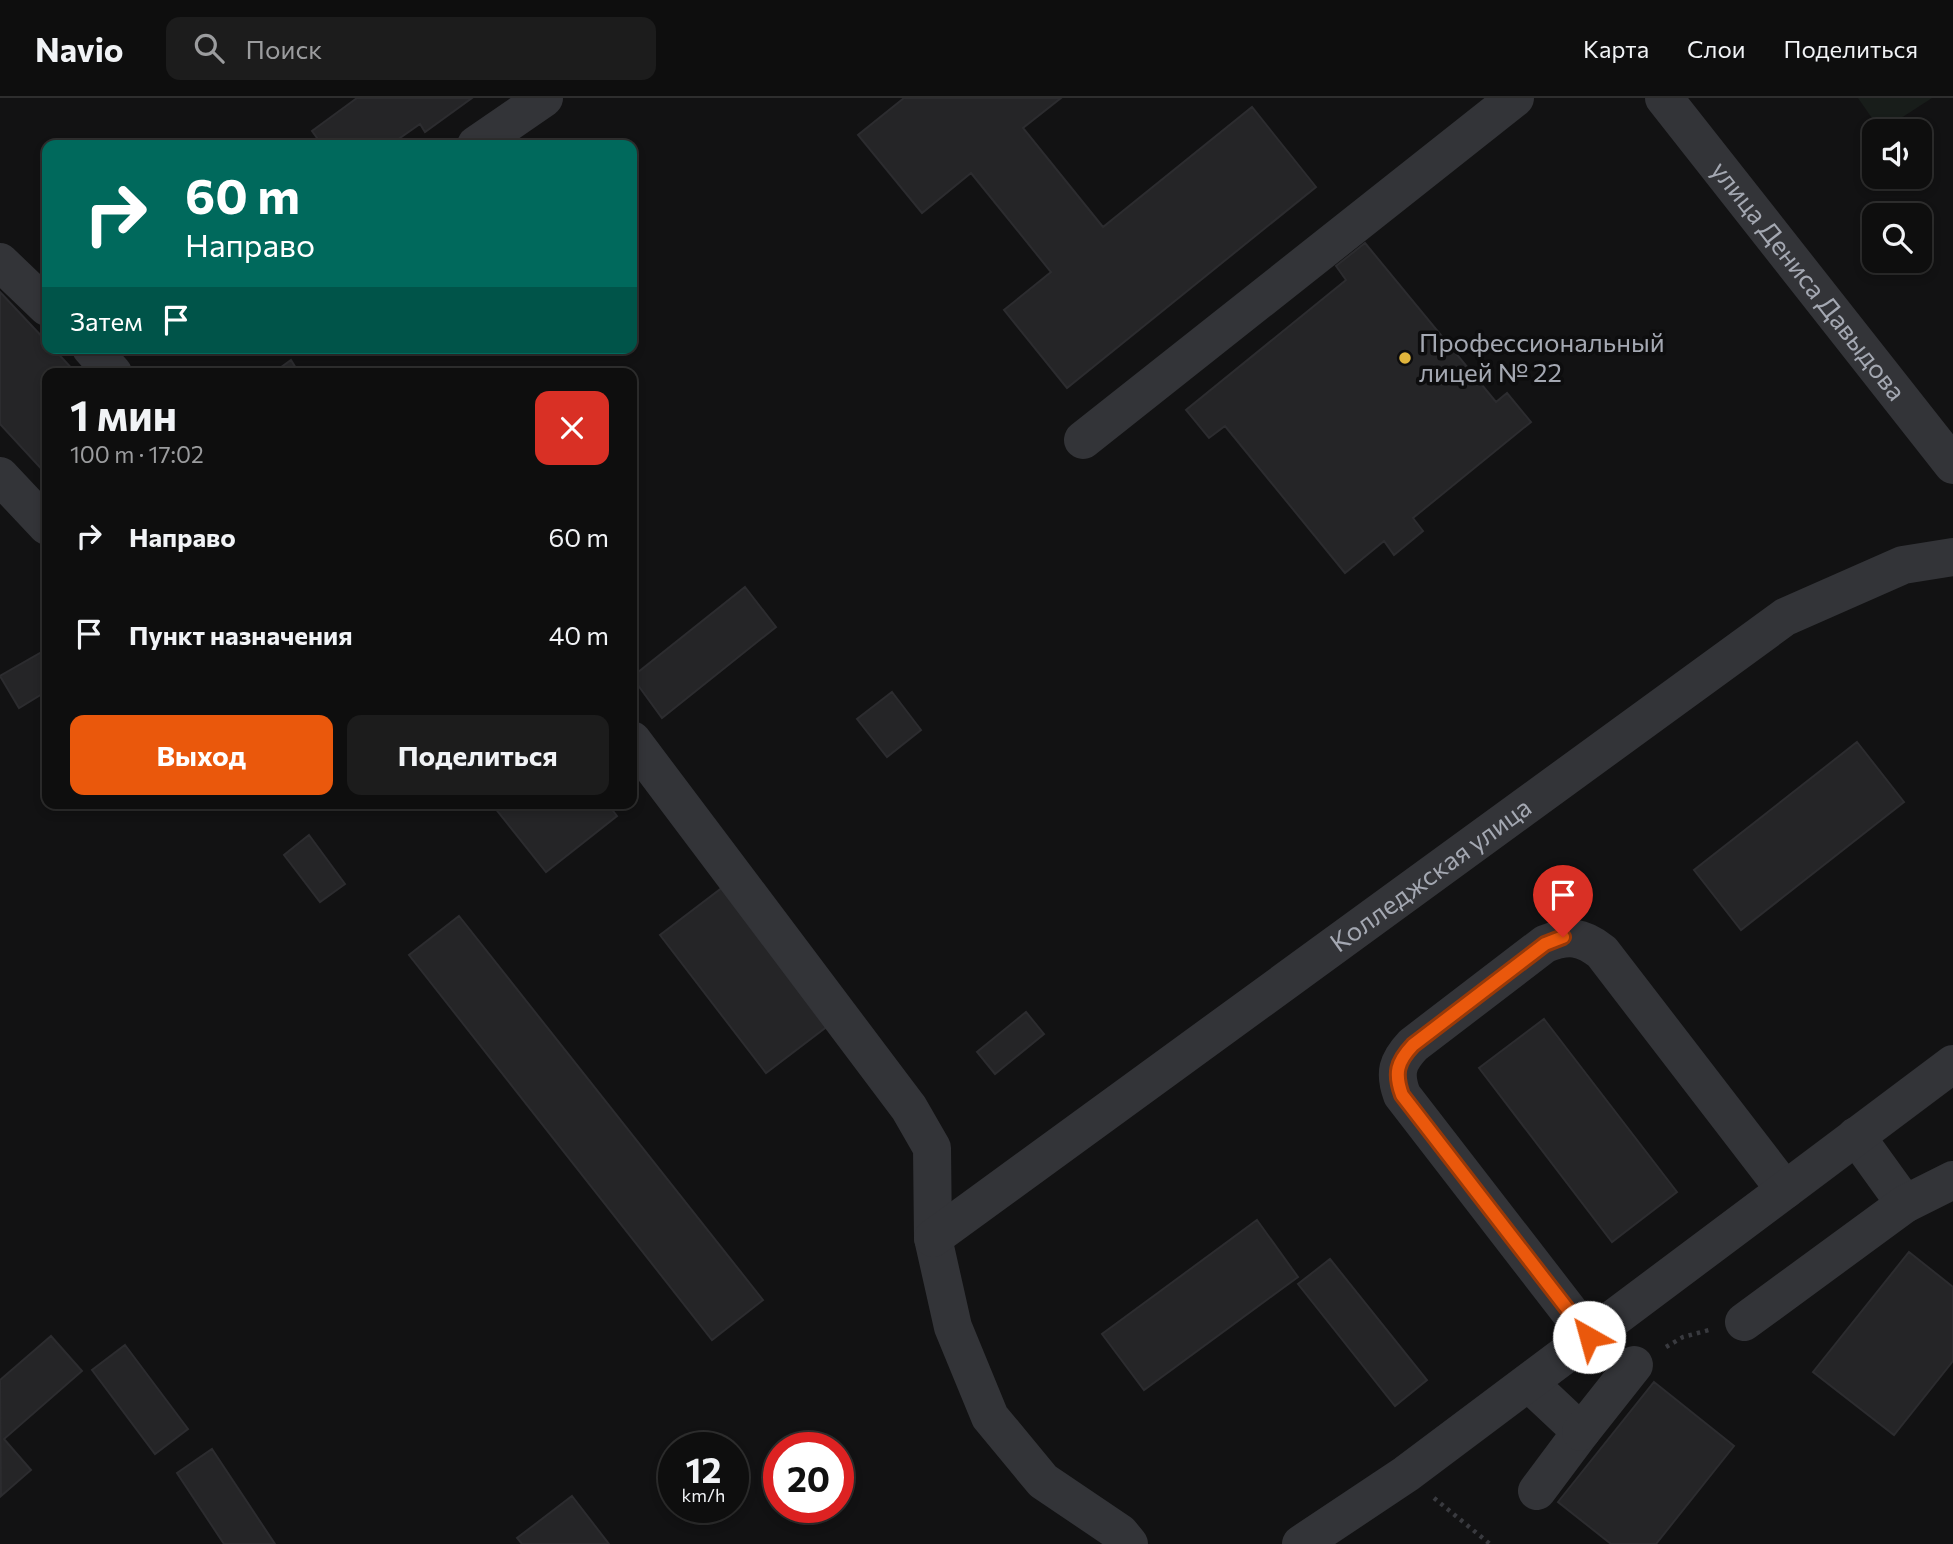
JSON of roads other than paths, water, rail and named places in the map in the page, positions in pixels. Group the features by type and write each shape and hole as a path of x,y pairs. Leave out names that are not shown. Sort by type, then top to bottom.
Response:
{"street":[{"path":"483,140 544,98"},
{"path":"1083,440 1516,98"},
{"name":"улица Дениса Давыдова","path":"1664,98 1953,465"},
{"path":"0,261 42,302"},
{"path":"96,354 109,368"},
{"path":"0,476 42,521"},
{"name":"Колледжская улица","path":"933,1238 1786,618 1903,565 1953,557"},
{"path":"637,747 909,1108 932,1147 933,1238 953,1327 990,1417 1043,1481 1120,1533 1129,1544"},
{"path":"1589,1337 1402,1095 1396,1079 1400,1059 1413,1045 1545,944 1563,937 1585,939 1602,952 1785,1190"},
{"path":"1301,1544 1406,1474 1953,1064"},
{"path":"1856,1136 1905,1204"},
{"path":"1744,1322 1905,1204 1953,1180"},
{"path":"1537,1491 1634,1365"},
{"path":"1529,1382 1581,1432"}],"place":[{"name":"Профессиональный лицей № 22","path":"1405,358"}]}
